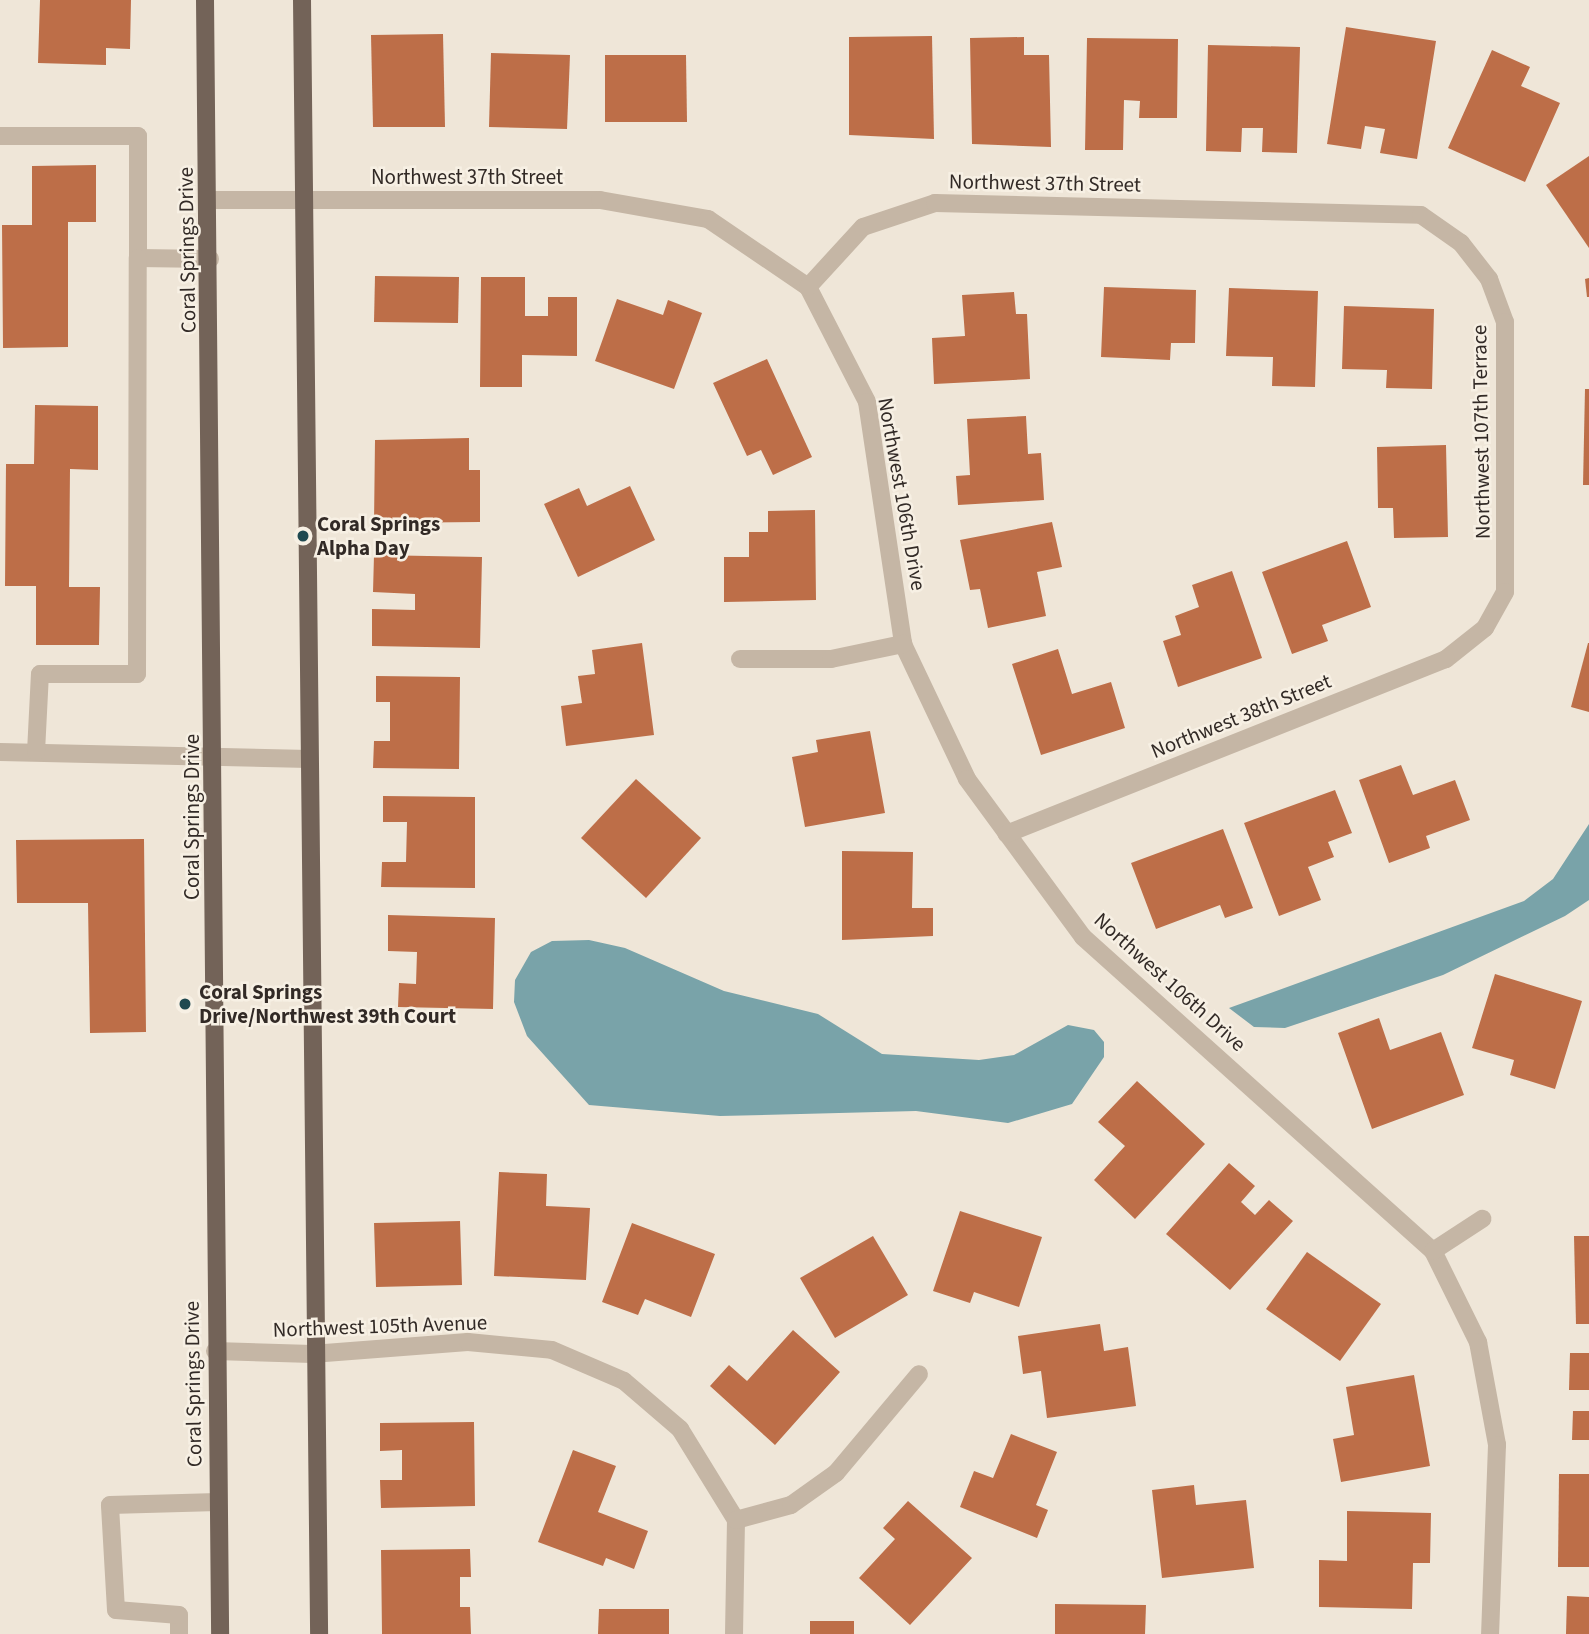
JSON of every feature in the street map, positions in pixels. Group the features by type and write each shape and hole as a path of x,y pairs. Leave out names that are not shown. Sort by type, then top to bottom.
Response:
{"main road":[{"name":"Coral Springs Drive","path":"205,0 215,755 215,1351 220,1634"},
{"path":"302,0 312,1354 318,1634"}],"street":[{"path":"0,136 138,136 137,674 40,674 36,752"},
{"name":"Northwest 37th Street","path":"209,200 600,200 708,219 808,287 863,227 935,203 1421,215 1461,243"},
{"name":"Northwest 107th Terrace","path":"1461,243 1489,279 1506,323 1506,593 1485,628"},
{"path":"138,258 210,258"},
{"name":"Northwest 106th Drive","path":"808,287 867,402 903,644 967,779 1083,937 1433,1251 1478,1342 1497,1445 1490,1634"},
{"name":"Northwest 38th Street","path":"1007,834 1446,659 1485,628"},
{"path":"740,659 831,659 903,644"},
{"path":"0,751 215,755 309,760"},
{"path":"1433,1251 1482,1219"},
{"name":"Northwest 105th Avenue","path":"215,1351 312,1354 468,1342 552,1350 624,1381 680,1429 736,1520"},
{"path":"734,1634 736,1520 791,1505 835,1473 919,1374"},
{"path":"179,1634 179,1615 116,1610 110,1505 218,1502"}],"water":[{"path":"1589,824 1589,900 1565,916 1443,975 1285,1028 1254,1027 1229,1008 1524,901 1553,879"},
{"path":"589,940 625,948 724,991 818,1014 882,1054 979,1060 1014,1055 1068,1025 1094,1030 1104,1042 1104,1057 1072,1104 1008,1123 916,1111 720,1116 589,1105 527,1036 514,1002 515,980 531,952 552,941"}],"building":[{"path":"40,0 131,0 130,49 106,48 106,65 38,63"},
{"path":"1346,27 1436,41 1417,159 1380,153 1385,129 1365,126 1361,149 1327,144"},
{"path":"443,34 445,127 373,127 371,35"},
{"path":"932,36 934,139 849,135 849,37"},
{"path":"1024,37 1024,55 1049,55 1051,147 972,144 970,38"},
{"path":"1087,38 1178,39 1177,118 1139,118 1140,101 1124,100 1123,150 1085,150"},
{"path":"1208,45 1300,47 1297,153 1262,152 1263,128 1242,128 1241,152 1206,151"},
{"path":"1492,50 1530,67 1521,86 1560,103 1525,182 1448,148"},
{"path":"491,53 570,55 567,129 489,127"},
{"path":"605,55 686,55 687,122 605,122"},
{"path":"1589,156 1589,248 1546,185"},
{"path":"96,165 96,222 68,222 68,347 3,348 2,225 32,225 32,166"},
{"path":"375,276 459,277 458,323 374,322"},
{"path":"481,277 525,277 525,316 548,316 548,297 577,297 577,356 522,355 522,387 480,387"},
{"path":"1589,278 1589,297 1587,297 1585,279"},
{"path":"1104,287 1196,290 1195,343 1171,343 1170,360 1101,357"},
{"path":"1229,288 1318,291 1315,387 1272,386 1273,357 1226,356"},
{"path":"1014,292 1016,314 1027,314 1030,379 934,384 932,338 965,336 962,295"},
{"path":"617,299 663,315 668,300 702,313 674,389 595,361"},
{"path":"1344,306 1434,309 1432,389 1386,388 1387,370 1342,369"},
{"path":"767,359 812,457 773,475 761,450 747,456 713,383"},
{"path":"1585,389 1589,389 1589,485 1583,485"},
{"path":"35,405 98,406 98,470 70,469 69,587 100,587 99,645 36,645 36,586 5,586 6,464 34,464"},
{"path":"1026,416 1028,454 1041,453 1044,500 958,505 956,476 970,475 967,419"},
{"path":"469,438 469,470 480,470 480,522 374,523 375,440"},
{"path":"1446,445 1448,537 1394,538 1393,508 1378,508 1377,447"},
{"path":"630,486 655,540 578,577 544,504 579,488 587,506"},
{"path":"815,510 816,600 724,602 724,557 749,557 749,532 768,532 768,511"},
{"path":"1052,522 1062,567 1037,572 1046,616 988,628 980,589 970,590 960,540"},
{"path":"1347,541 1371,607 1322,625 1328,641 1292,654 1262,572"},
{"path":"374,555 482,557 480,648 372,646 372,609 415,610 415,594 373,592"},
{"path":"1232,571 1262,658 1178,687 1163,641 1181,635 1175,616 1199,607 1192,585"},
{"path":"642,643 654,735 566,746 561,706 582,703 578,676 595,674 592,650"},
{"path":"1589,643 1589,712 1571,707"},
{"path":"1058,649 1072,694 1111,682 1125,728 1041,755 1012,664"},
{"path":"376,676 460,677 459,769 373,768 374,741 390,741 390,702 376,702"},
{"path":"870,731 885,813 805,827 792,757 818,752 816,740"},
{"path":"1401,765 1413,795 1455,780 1470,820 1426,836 1430,848 1389,863 1359,780"},
{"path":"636,779 701,838 646,898 581,838"},
{"path":"1335,790 1352,833 1328,842 1334,857 1308,867 1321,900 1279,916 1244,823"},
{"path":"383,796 475,797 475,888 381,887 382,862 406,862 407,822 383,822"},
{"path":"1223,829 1253,908 1225,918 1220,905 1156,929 1131,863"},
{"path":"144,839 146,1032 90,1033 88,903 17,903 16,840"},
{"path":"842,851 913,852 912,908 933,908 933,936 842,940"},
{"path":"388,915 495,918 493,1009 398,1007 399,983 416,984 417,952 388,951"},
{"path":"1495,974 1582,1001 1555,1089 1510,1075 1514,1060 1472,1048"},
{"path":"1379,1018 1390,1050 1441,1032 1464,1095 1372,1129 1338,1033"},
{"path":"1137,1081 1205,1144 1135,1219 1094,1180 1125,1146 1098,1122"},
{"path":"1229,1163 1255,1186 1241,1202 1255,1215 1269,1200 1293,1221 1230,1290 1166,1234"},
{"path":"499,1172 547,1174 546,1206 590,1208 586,1280 494,1276"},
{"path":"960,1211 1042,1237 1019,1307 974,1292 970,1303 933,1291"},
{"path":"460,1221 462,1285 376,1287 374,1223"},
{"path":"632,1223 715,1254 691,1317 645,1299 638,1315 602,1302"},
{"path":"873,1236 908,1295 835,1338 800,1278"},
{"path":"1574,1236 1589,1236 1589,1324 1576,1324"},
{"path":"1307,1252 1381,1304 1340,1361 1266,1309"},
{"path":"1100,1324 1104,1351 1128,1347 1136,1406 1047,1418 1041,1371 1023,1374 1018,1336"},
{"path":"793,1330 840,1372 775,1445 710,1386 729,1365 747,1381"},
{"path":"1570,1353 1589,1353 1589,1390 1569,1390"},
{"path":"1414,1375 1430,1466 1341,1482 1333,1439 1354,1435 1346,1387"},
{"path":"1573,1411 1589,1411 1589,1440 1572,1440"},
{"path":"474,1422 475,1506 381,1508 380,1480 402,1480 402,1450 380,1451 380,1423"},
{"path":"1011,1434 1057,1452 1036,1505 1048,1510 1037,1538 960,1507 974,1471 993,1478"},
{"path":"573,1450 616,1466 598,1512 648,1531 634,1569 606,1558 603,1566 538,1542"},
{"path":"1559,1474 1589,1474 1589,1567 1558,1567"},
{"path":"1194,1485 1196,1505 1246,1500 1254,1568 1162,1578 1152,1490"},
{"path":"908,1501 972,1558 910,1625 859,1578 895,1539 883,1528"},
{"path":"1347,1511 1431,1513 1430,1563 1413,1563 1412,1609 1319,1607 1319,1560 1347,1561"},
{"path":"470,1549 471,1577 460,1577 460,1607 470,1607 471,1634 382,1634 381,1550"},
{"path":"1567,1596 1589,1597 1589,1634 1566,1634"},
{"path":"1055,1604 1146,1605 1145,1634 1055,1634"},
{"path":"599,1609 669,1609 669,1634 598,1634"},
{"path":"810,1621 854,1621 854,1634 810,1634"}],"place":[{"name":"Coral Springs Alpha Day","path":"303,536"},
{"name":"Coral Springs Drive/Northwest 39th Court","path":"185,1004"}]}
